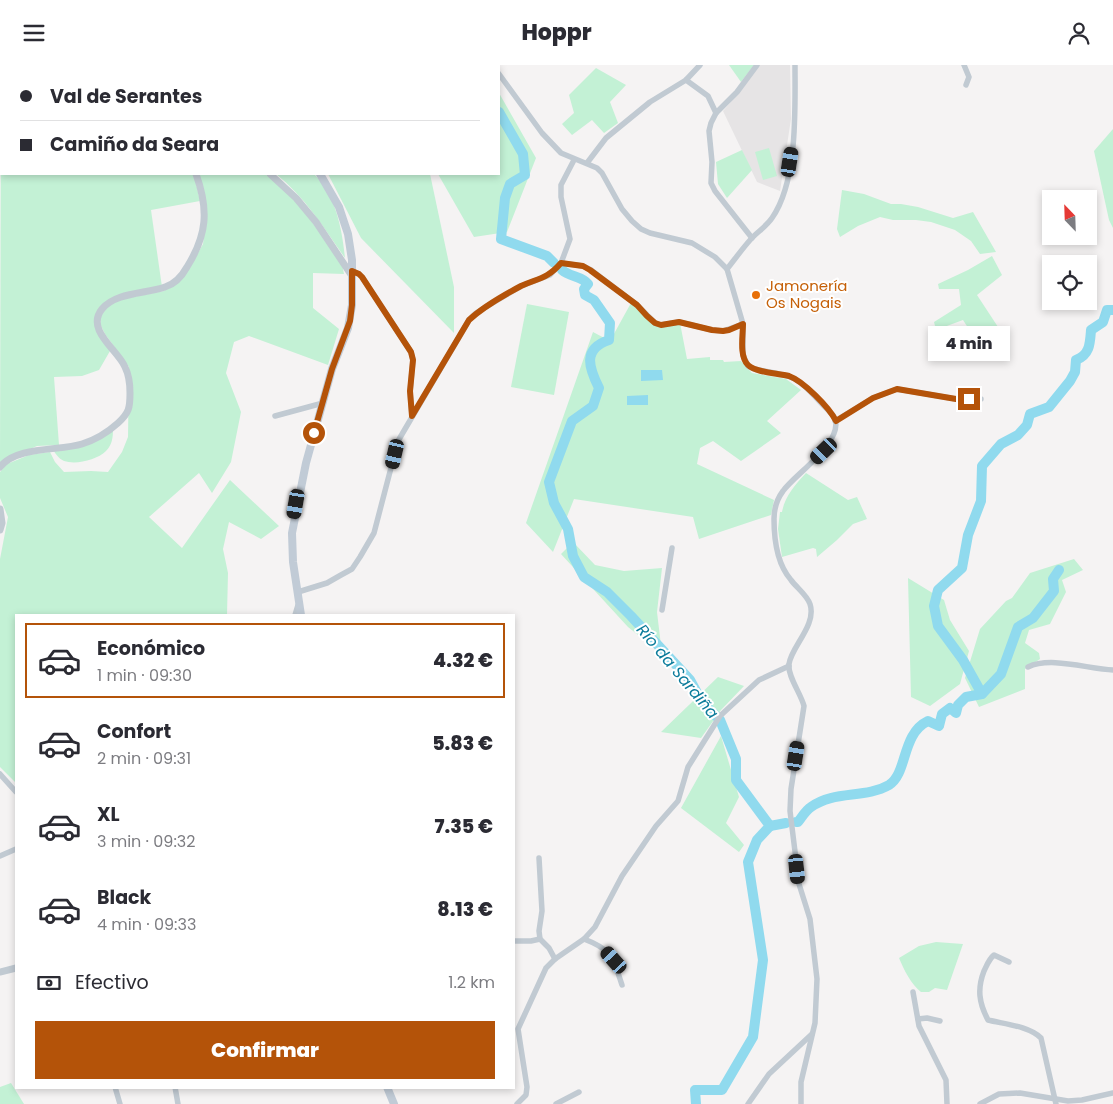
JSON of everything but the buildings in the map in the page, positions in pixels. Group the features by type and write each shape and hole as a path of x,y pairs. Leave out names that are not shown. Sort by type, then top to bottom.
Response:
{"main road":[{"path":"301,614 293,562 292,533 304,471 332,369 350,321 352,305 351,248 348,234 339,207 321,175"},
{"path":"388,1089 394,1104"}],"street":[{"path":"587,163 606,138 650,102 686,80 700,65"},
{"path":"752,238 715,191 711,183 712,162 709,131 716,113 737,92 757,65"},
{"path":"727,269 752,238 764,228 780,204 788,179 793,146 795,65"},
{"path":"964,65 969,77 966,85"},
{"path":"500,75 542,133 561,153 587,163 602,173 622,209 641,229 692,243 715,257 727,269 743,324 743,355 748,366 796,379 805,386 836,421 824,451 783,491 777,502 775,513 780,563 789,579 806,597 810,605 805,633 789,666 804,707 791,789 790,811 799,884 810,919 817,979 816,1013 801,1082 801,1104"},
{"path":"686,80 708,97 716,113"},
{"path":"298,592 327,583 352,569 360,557 374,533 398,441 469,320 476,313 521,286 550,275 561,263 570,239 561,197 561,185 574,159"},
{"path":"0,467 3,463 16,457 35,451 82,444 101,436 124,416 130,407 128,377 125,366 100,334 97,323 98,314 103,307 134,293 166,287 176,282 184,273 200,244 204,232 204,204 196,175"},
{"path":"271,175 280,181 316,222 352,273 359,274 362,277 411,352 413,360 410,391 412,416"},
{"path":"561,263 583,266 590,270 637,305 655,323 661,325 679,322 723,331 743,324"},
{"path":"836,421 873,398 897,389 956,399 980,399"},
{"path":"274,416 323,403"},
{"path":"0,509 2,523 0,530"},
{"path":"662,610 672,548"},
{"path":"295,614 299,603"},
{"path":"1028,667 1055,662 1113,670"},
{"path":"526,1104 526,1079 516,1028 546,968 555,959 584,939 595,927 622,876 656,826 678,801 688,767 720,716 759,680 789,666"},
{"path":"0,774 15,791"},
{"path":"0,856 15,849"},
{"path":"539,858 542,911 539,931 540,939 555,959"},
{"path":"515,941 540,939"},
{"path":"584,939 596,944 614,960 622,985"},
{"path":"1009,962 994,955 989,959 978,984 982,1009 988,1020 1022,1028 1041,1038 1056,1102"},
{"path":"0,973 15,968"},
{"path":"913,992 919,1026 946,1080 947,1104"},
{"path":"918,1019 927,1018 940,1021"},
{"path":"748,1104 769,1074 812,1034"},
{"path":"116,1089 120,1104"},
{"path":"174,1089 178,1104"},
{"path":"556,1104 578,1091"},
{"path":"980,1104 999,1094 1020,1093 1056,1102 1082,1100 1113,1093"},
{"path":"517,1104 526,1095"}],"shaded area":[{"path":"759,65 790,65 791,119 780,191 757,182 723,111 743,88"}],"green space":[{"path":"729,65 754,65 741,82"},
{"path":"596,68 626,85 610,102 618,123 604,133 592,120 572,135 562,124 574,113 569,95"},
{"path":"500,95 536,158 507,232 474,237 439,175 500,175"},
{"path":"1113,129 1113,228 1109,220 1094,151"},
{"path":"769,148 777,176 763,180 755,152"},
{"path":"742,150 752,170 727,198 718,184 716,162"},
{"path":"1,175 194,175 200,201 151,210 162,287 107,302 96,316 110,351 99,370 82,376 54,377 59,445 37,446 0,462"},
{"path":"198,175 266,175 287,191 305,212 342,264 344,274 313,273 313,308 339,329 328,365 249,336 234,342 226,373 241,412 231,462 212,493 199,473 149,517 182,548 230,480 279,526 261,539 229,522 223,549 228,573 227,614 15,614 15,782 0,767 0,559 8,517 0,498 0,472 7,464 29,455 50,452 55,462 64,472 108,472 122,452 128,437 129,367 105,334 100,318 103,311 111,304 122,299 164,291 194,260 203,244 205,228"},
{"path":"277,175 315,175 322,182 337,213 345,258 322,224"},
{"path":"329,175 430,175 454,287 454,333 361,238"},
{"path":"842,190 864,194 891,204 918,207 953,218 973,212 996,252 980,254 971,241 955,230 931,222 916,220 893,220 880,217 858,226 840,237 837,229"},
{"path":"992,256 1002,275 977,295 998,327 974,337 963,320 936,330 934,322 961,305 959,289 939,289 938,284"},
{"path":"631,303 651,323 680,323 687,359 710,357 710,360 723,360 724,362 741,361 752,373 786,379 801,390 767,421 781,433 741,461 713,441 700,448 697,464 774,500 771,515 699,539 693,517 574,499 553,552 526,523 593,332 610,341"},
{"path":"527,304 569,312 554,395 511,387"},
{"path":"113,429 112,441 108,449 92,459 80,462 64,461 53,450 71,448"},
{"path":"806,473 848,500 857,497 867,519 853,524 817,557 816,549 813,548 782,557 778,529 780,512 782,512 785,501 791,491"},
{"path":"573,542 595,565 624,571 662,568 657,612 662,654 628,627 561,554"},
{"path":"1074,559 1083,570 1062,580 1066,592 1050,624 1029,630 1025,643 1039,653 1040,659 1025,669 1025,689 979,707 965,678 980,629 1006,601 1012,598 1030,573"},
{"path":"908,578 944,600 950,620 969,651 960,684 930,706 911,697"},
{"path":"718,677 744,686 721,710 701,738 661,732"},
{"path":"721,736 739,797 726,823 744,845 739,852 681,808"},
{"path":"936,942 963,944 947,990 935,988 929,992 921,992 911,981 899,958 919,946"},
{"path":"11,1083 24,1104 0,1104 0,1087"}],"water":[{"path":"641,370 662,370 663,380 641,381"},
{"path":"648,395 648,405 627,405 627,396"}],"waterway":[{"name":"Río da Sardiña","path":"500,114 523,154 525,175 510,184 505,198 501,239 547,256 554,263"},
{"name":"Río da Sardiña","path":"562,270 583,279 588,284 584,289 585,295 594,300 610,323 609,340 600,344 591,354 591,366 599,388 593,406 572,421 549,482 554,503 568,529 573,556 584,577 607,592 631,616 690,680 702,702 720,720 736,759 736,780 770,826 757,840 748,862 763,960 753,1037 722,1090 695,1090 696,1104"},
{"path":"982,694 963,660 938,626 934,606 938,590 962,568 968,535 981,501 982,466 1001,444 1018,435 1027,425 1030,414 1049,407 1070,381 1075,372 1076,360 1087,352 1090,344 1091,330 1103,322 1107,310 1113,310"},
{"path":"796,822 809,808 830,798 870,792 889,785 899,772 909,744 919,727 928,721 939,726 942,714 950,708 956,713 958,705 966,697 982,694 1001,674 1018,627 1033,618 1054,591 1053,579 1059,570"},
{"path":"770,826 786,823"}],"place":[{"name":"Jamonería Os Nogais","path":"756,295"}],"route":[{"path":"314,433 332,369 350,321 352,271 362,277 411,352 413,360 410,391 412,416 469,320 476,313 521,286 550,275 561,263 583,266 590,270 637,305 655,323 661,325 679,322 723,331 743,324 743,355 748,366 796,379 805,386 836,421 873,398 897,389 956,399 969,399"}]}
